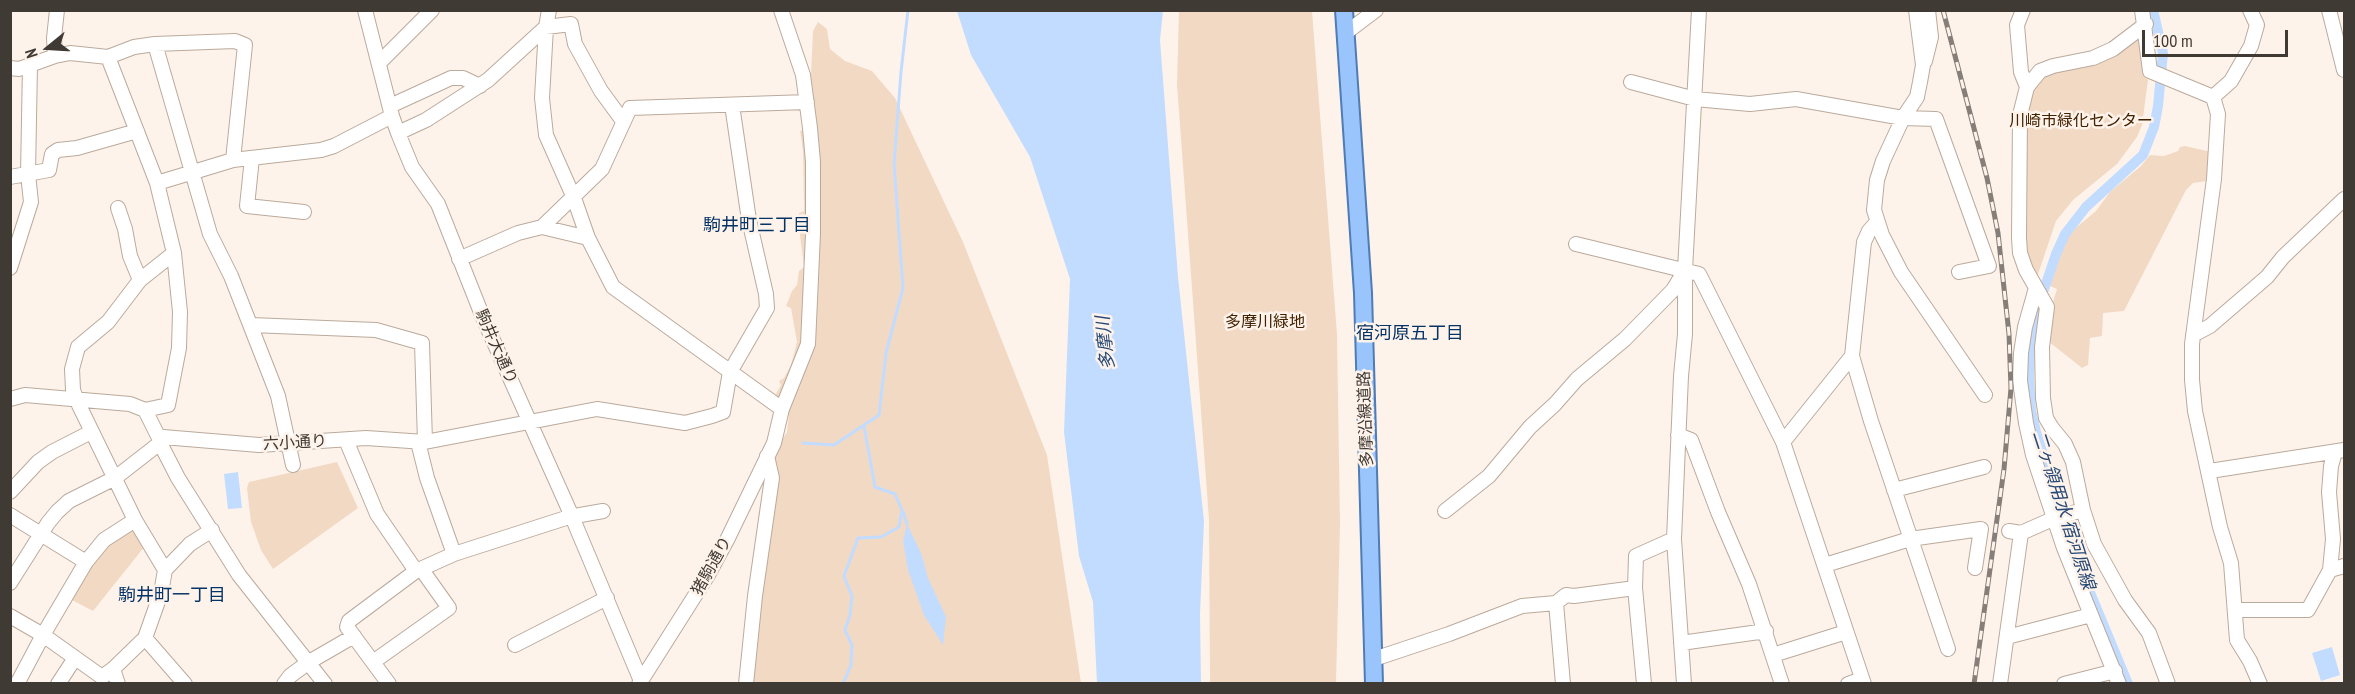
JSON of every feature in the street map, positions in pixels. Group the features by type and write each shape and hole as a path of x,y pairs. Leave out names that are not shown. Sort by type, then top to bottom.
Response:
{"main road":[{"name":"多摩沿線道路","path":"1344,10 1363,293 1374,684"}],"street":[{"path":"55,56 57,10"},
{"name":"駒井大通り","path":"365,10 398,133 412,167 438,204 459,259 572,516 642,683"},
{"path":"379,63 432,10"},
{"path":"549,10 542,98 544,125 588,238 613,287 782,409"},
{"name":"猪駒通り","path":"642,683 708,575 774,442 782,409 808,344 813,162 802,75 781,10"},
{"path":"1347,32 1376,10"},
{"path":"1684,684 1674,539 1699,10"},
{"path":"1916,10 1923,65"},
{"path":"1928,10 1931,37 1917,98 1903,118 1882,161 1877,180 1874,210 1877,222 1901,272 1985,395"},
{"path":"2024,10 2017,25 2021,72 2027,87"},
{"path":"2213,97 2231,81 2251,46 2257,25 2250,10"},
{"path":"2329,10 2344,70"},
{"path":"2144,17 2112,49 2093,58 2040,71 2027,87 2020,115 2019,238 2023,261 2047,307 2042,347 2043,398 2046,418 2065,444 2073,462 2080,511 2094,544 2125,600 2149,633 2168,684"},
{"path":"2144,17 2150,71 2213,97"},
{"path":"398,133 426,120 480,86 546,27 571,24 575,44 601,91 623,121"},
{"path":"10,68 19,69 70,53 108,57 134,47 155,44 234,41 244,45 233,159"},
{"path":"155,44 210,234 231,276 278,396 293,465"},
{"path":"10,399 25,395 130,404 145,410 168,405 179,348 180,312 174,253 157,183 108,57"},
{"path":"10,268 16,234 31,202 28,174 30,65"},
{"path":"157,183 233,159 334,146 451,78 463,78 480,86"},
{"path":"1631,82 1695,99 1750,104 1796,99 1903,118 1936,119 1982,241 1989,266 1959,272"},
{"path":"2213,97 2218,114 2219,131 2193,335 2192,380 2195,411 2210,471 2220,527 2231,563 2237,640 2260,684"},
{"path":"542,227 602,169 630,108 807,102"},
{"path":"730,372 767,308 766,294 749,220 732,105"},
{"path":"10,177 49,170 52,154 58,150 77,148 137,130"},
{"path":"252,158 247,206 304,212"},
{"path":"2193,335 2210,326 2267,277 2283,256 2344,200"},
{"path":"117,208 125,229 130,256 140,280"},
{"path":"1877,222 1869,231 1864,242 1852,357 1948,649"},
{"path":"459,259 518,233 542,227 588,238"},
{"path":"1576,244 1699,274 1783,442 1863,681 1848,684"},
{"path":"165,570 135,520 76,400 72,369 78,347 108,322 140,280 174,253"},
{"path":"1445,511 1489,476 1530,427 1577,379 1625,339 1673,290 1685,270"},
{"path":"2037,289 2025,327 2020,381 2033,455 2091,615 2117,677 2064,684"},
{"path":"251,325 376,330 422,343 421,442 427,478 454,554"},
{"path":"1783,442 1852,357"},
{"name":"六小通り","path":"162,440 223,444 288,444 366,438 421,442 597,409 685,423 723,412 730,372"},
{"path":"145,410 162,440 178,478 238,575 325,684"},
{"path":"10,492 38,462 52,452 91,432"},
{"path":"1678,435 1691,440 1766,631 1782,684"},
{"path":"10,583 48,523 69,501 115,478 162,440"},
{"path":"346,440 377,514 449,608 373,662"},
{"path":"2210,471 2340,451"},
{"path":"2236,610 2308,610 2330,570 2333,539 2329,492 2331,466 2340,451"},
{"path":"746,684 755,596 772,478 767,456"},
{"path":"1894,490 1984,467"},
{"path":"388,684 347,627 349,621 419,570 454,554 572,516 603,511"},
{"path":"2000,684 2007,636 2015,532 2080,511"},
{"path":"10,515 86,562"},
{"path":"17,684 43,634 86,562 104,540 135,520"},
{"path":"1825,565 1910,539 1981,529 1975,568"},
{"path":"103,677 145,638 161,593 165,570 190,544 212,530"},
{"path":"1644,684 1635,588 1636,556 1674,539"},
{"path":"2330,570 2344,566"},
{"path":"1374,659 1522,606 1556,603 1566,595 1574,596 1635,588"},
{"path":"515,645 607,598"},
{"path":"1556,603 1563,684"},
{"path":"2007,636 2091,615"},
{"path":"10,616 43,634 103,677 118,684"},
{"path":"1681,643 1766,631"},
{"path":"1773,655 1846,632"},
{"path":"284,684 290,676 309,662 354,636"},
{"path":"145,638 185,684"},
{"path":"58,684 75,658"}],"green space":[{"name":"多摩川緑地","path":"1179,11 1312,11 1337,334 1340,524 1336,683 1210,683 1209,520 1177,84"},
{"path":"818,22 827,29 830,49 845,61 872,71 895,98 963,242 1047,455 1081,683 750,684 771,457 787,432 789,415 787,406 810,349 810,98 813,31"},
{"name":"川崎市緑化センター","path":"2138,36 2146,58 2146,78 2148,80 2142,125 2137,137 2117,164 2073,200 2056,221 2036,280 2023,250 2026,108 2035,81 2043,74"},
{"path":"805,130 809,189 804,337 780,404 773,399 781,385 779,381 784,378 791,365 797,342 791,308 786,306 797,285 799,271 804,267 798,219 799,213 804,211 803,151 800,131"},
{"name":"川崎市緑化センター","path":"2185,146 2211,152 2207,181 2193,183 2186,190 2124,311 2103,313 2102,336 2090,338 2088,365 2082,368 2048,341 2050,312 2057,289 2050,286 2064,242 2072,231 2096,211 2110,192 2141,166 2150,155 2164,156"},
{"path":"337,462 358,508 273,569 261,550 251,522 247,488 249,482"},
{"path":"134,523 145,546 93,611 72,600 102,546"}],"water":[{"name":"多摩川","path":"957,11 1163,11 1160,40 1178,277 1204,521 1200,614 1201,683 1097,683 1093,602 1079,556 1064,432 1070,279 1030,157 971,55"},
{"path":"238,472 242,508 228,509 224,474"},
{"path":"907,524 946,617 943,645 924,615 908,570 903,541"},
{"path":"2332,647 2340,675 2321,681 2312,653"}],"waterway":[{"path":"803,443 834,445 879,415 886,353 903,288 894,164 908,10"},
{"name":"二ヶ領用水 宿河原線","path":"2128,684 2074,554 2036,432 2031,411 2030,347 2035,316 2065,234 2086,207 2143,155 2154,127 2163,53 2153,10"},
{"path":"843,684 851,665 852,645 845,630 850,615 852,596 844,576 858,538 881,537 899,527 902,510 895,494 875,487 864,426"},
{"path":"903,512 907,524"}],"railway":[{"path":"1943,10 1987,178 1998,233 2009,334 2011,388 2004,469 1974,684"}],"district":[{"name":"駒井町三丁目","path":"757,226"},
{"name":"宿河原五丁目","path":"1410,334"},
{"name":"駒井町一丁目","path":"172,596"}]}
